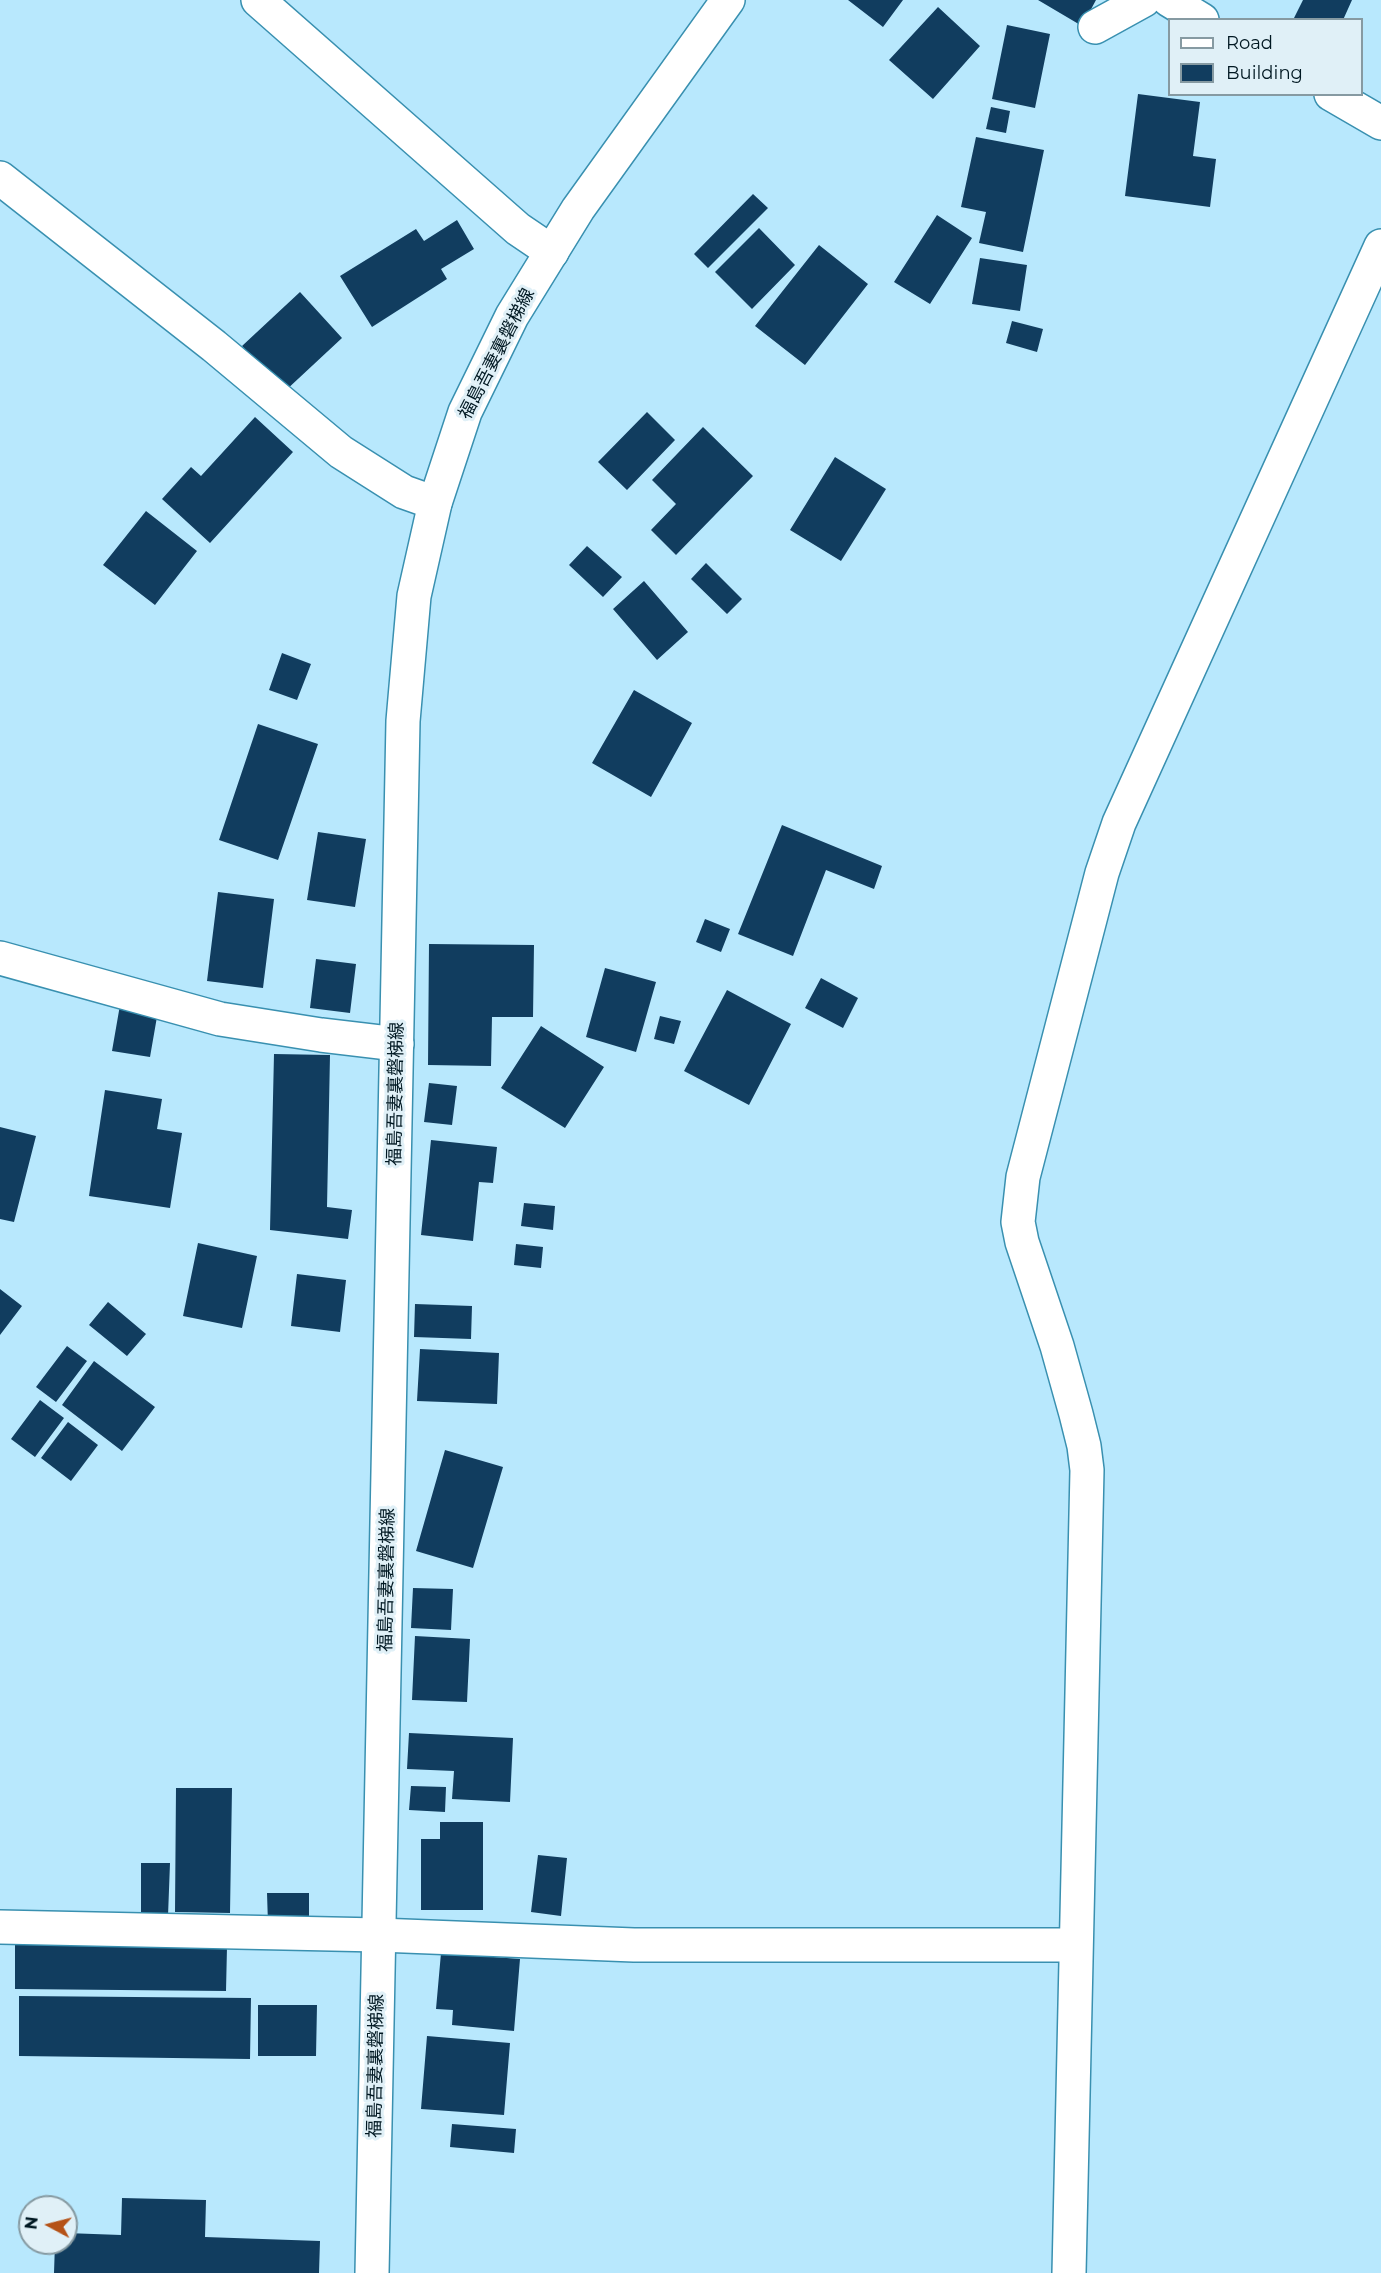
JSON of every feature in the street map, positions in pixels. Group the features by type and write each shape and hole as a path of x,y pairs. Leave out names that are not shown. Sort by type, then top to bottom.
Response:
{"street":[{"path":"258,0 519,229 552,252"},
{"name":"福島吾妻裏磐梯線","path":"372,2273 403,721 414,596 435,503 465,412 512,316 578,209 728,0"},
{"path":"1095,27 1144,0"},
{"path":"1170,0 1199,18"},
{"path":"1336,96 1379,114"},
{"path":"0,178 214,346 341,452 404,492 435,503"},
{"path":"1069,2273 1087,1470 1076,1414 1020,1232 1018,1222 1023,1177 1096,895 1119,823 1381,246"},
{"path":"0,958 220,1019 397,1044"},
{"path":"0,1927 380,1935 634,1946 1076,1946"}],"building":[{"path":"848,0 903,0 883,27"},
{"path":"1038,0 1096,0 1082,26"},
{"path":"1303,0 1352,0 1344,18 1294,18"},
{"path":"938,7 980,46 933,99 889,60"},
{"path":"1007,25 1050,34 1035,108 992,99"},
{"path":"1138,94 1200,102 1193,156 1216,159 1210,207 1125,196"},
{"path":"991,107 1010,111 1006,133 986,129"},
{"path":"976,137 1044,150 1023,252 979,243 986,212 961,207"},
{"path":"753,194 768,208 708,268 694,254"},
{"path":"937,215 972,238 930,304 894,282"},
{"path":"457,220 474,249 441,269 447,279 372,327 340,276 416,229 424,241"},
{"path":"759,228 795,265 752,309 715,272"},
{"path":"819,245 868,284 805,365 755,326"},
{"path":"980,258 1027,265 1020,311 972,304"},
{"path":"300,292 342,338 284,392 242,346"},
{"path":"1012,321 1043,329 1037,352 1006,343"},
{"path":"647,412 675,440 627,490 598,462"},
{"path":"255,417 293,452 210,543 162,499 191,467 201,476"},
{"path":"703,427 753,476 676,555 651,530 676,504 652,480"},
{"path":"835,457 886,489 841,561 790,530"},
{"path":"146,511 197,551 155,605 103,565"},
{"path":"587,546 622,577 603,597 569,565"},
{"path":"706,563 742,599 727,614 691,579"},
{"path":"644,581 688,632 657,660 613,609"},
{"path":"282,653 311,664 297,700 269,690"},
{"path":"634,690 692,723 651,797 592,763"},
{"path":"258,724 318,744 278,860 219,840"},
{"path":"782,825 882,866 874,889 826,870 793,956 738,934"},
{"path":"318,832 366,839 355,907 307,900"},
{"path":"218,892 274,899 263,988 207,981"},
{"path":"705,919 730,929 721,952 696,942"},
{"path":"429,944 534,945 533,1017 492,1017 491,1066 428,1065"},
{"path":"316,959 356,964 350,1013 310,1008"},
{"path":"605,968 656,982 636,1052 586,1037"},
{"path":"821,978 858,998 843,1028 805,1008"},
{"path":"727,990 791,1024 749,1105 684,1071"},
{"path":"120,1005 158,1011 150,1057 112,1051"},
{"path":"660,1016 681,1021 674,1044 654,1039"},
{"path":"541,1026 604,1067 565,1128 501,1088"},
{"path":"274,1054 330,1055 327,1207 352,1210 348,1239 270,1230"},
{"path":"429,1083 457,1086 452,1125 424,1122"},
{"path":"105,1090 162,1099 157,1129 182,1133 170,1208 89,1196"},
{"path":"0,1127 36,1136 14,1222 0,1219"},
{"path":"431,1140 497,1147 493,1183 479,1182 473,1241 421,1235"},
{"path":"524,1203 555,1206 553,1230 521,1226"},
{"path":"198,1243 257,1256 242,1328 183,1316"},
{"path":"516,1244 543,1247 541,1268 514,1265"},
{"path":"297,1274 346,1280 340,1332 291,1326"},
{"path":"0,1289 22,1306 0,1335"},
{"path":"108,1302 146,1334 127,1356 89,1325"},
{"path":"415,1304 472,1306 471,1339 414,1337"},
{"path":"67,1346 87,1361 56,1402 36,1387"},
{"path":"420,1349 499,1353 497,1404 417,1401"},
{"path":"94,1361 155,1407 122,1451 62,1405"},
{"path":"40,1400 64,1418 35,1457 11,1439"},
{"path":"68,1422 98,1445 71,1481 41,1458"},
{"path":"445,1450 503,1467 473,1568 416,1551"},
{"path":"413,1588 453,1589 451,1630 411,1628"},
{"path":"415,1636 470,1639 467,1702 412,1700"},
{"path":"409,1733 513,1738 510,1802 452,1799 454,1771 407,1769"},
{"path":"411,1786 446,1787 445,1812 409,1810"},
{"path":"176,1788 232,1788 230,1913 175,1912"},
{"path":"440,1822 483,1822 483,1910 421,1910 421,1839 440,1839"},
{"path":"538,1855 567,1858 561,1916 531,1912"},
{"path":"141,1863 170,1863 168,1916 141,1916"},
{"path":"267,1893 309,1893 309,1924 268,1924"},
{"path":"15,1944 227,1947 226,1991 15,1989"},
{"path":"441,1953 520,1959 514,2031 452,2025 453,2010 436,2009"},
{"path":"19,1996 251,1998 250,2059 19,2056"},
{"path":"258,2005 317,2005 316,2056 258,2056"},
{"path":"427,2036 510,2043 504,2115 421,2109"},
{"path":"452,2124 516,2129 514,2153 450,2147"},
{"path":"122,2198 206,2200 205,2237 320,2241 319,2273 54,2273 55,2255 78,2255 78,2233 121,2235"}]}
